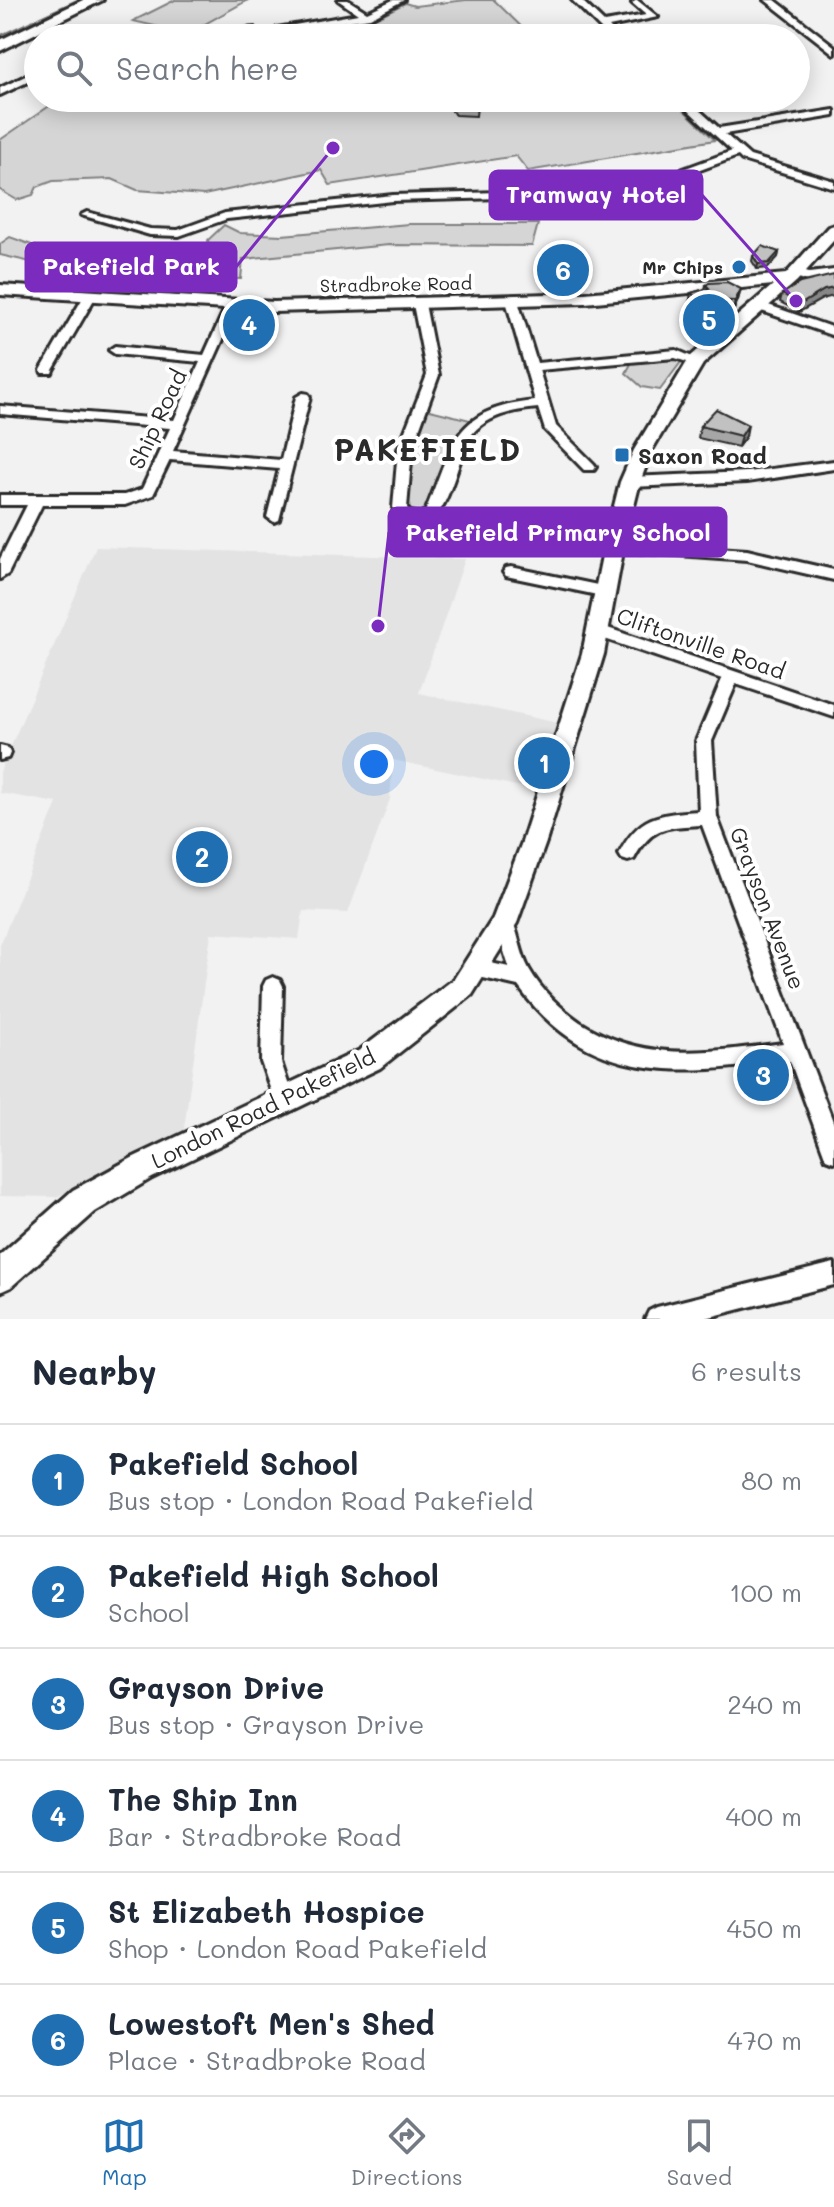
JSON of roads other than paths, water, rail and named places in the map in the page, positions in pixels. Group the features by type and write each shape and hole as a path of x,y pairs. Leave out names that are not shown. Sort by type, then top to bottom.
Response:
{"highway":[{"path":"45,24 95,0"},
{"path":"0,46 24,34"}],"main road":[{"name":"London Road Pakefield","path":"0,1276 50,1228 96,1194 370,1059 455,994 477,969 504,923 551,792 599,631 614,546 630,482 643,450 696,361 793,275 834,230"},
{"name":"Stradbroke Road","path":"0,290 232,306 419,304 512,301 724,286 793,275"},
{"path":"724,286 758,304"}],"street":[{"path":"342,0 367,16"},
{"path":"338,24 367,16 400,0"},
{"path":"576,0 600,24"},
{"path":"769,0 800,24"},
{"path":"608,24 653,17 637,3"},
{"path":"810,32 834,51"},
{"path":"0,92 24,80"},
{"path":"19,83 24,85"},
{"path":"695,112 754,162 834,185"},
{"path":"716,132 834,113"},
{"path":"97,216 165,234 196,228 225,216 393,198 579,193 669,178 739,152"},
{"path":"793,275 834,274"},
{"path":"47,370 90,296"},
{"path":"512,301 542,404 558,439 589,467"},
{"path":"419,304 433,375 405,449 400,508 405,516 423,519 432,513 464,435 471,427 504,410 542,404"},
{"path":"758,304 834,332"},
{"name":"Ship Road","path":"0,500 36,502 139,498 148,492 232,306"},
{"name":"Ship Road","path":"115,350 209,359"},
{"path":"531,367 676,354 696,361"},
{"path":"274,517 303,397"},
{"path":"0,410 180,425"},
{"path":"165,455 287,465"},
{"path":"630,482 747,477 832,467"},
{"path":"0,574 36,502"},
{"path":"614,546 747,555 834,575"},
{"path":"511,572 607,592"},
{"name":"Cliftonville Road","path":"599,631 834,711"},
{"name":"Grayson Avenue","path":"731,677 711,718 704,741 708,817 834,1152"},
{"path":"628,854 636,833 651,823 708,817"},
{"path":"504,923 525,979 557,1016 621,1052 659,1061 697,1062 796,1051"},
{"path":"477,969 525,979"},
{"path":"273,986 271,1062 284,1101"},
{"path":"657,1319 834,1274"}],"waterway":[{"path":"26,24 78,0"},
{"path":"0,36 24,25"}],"place":[{"name":"Pakefield Park","path":"333,148"},
{"name":"Mr Chips","path":"739,267"},
{"name":"Lowestoft Men's Shed","path":"563,270"},
{"name":"Tramway Hotel","path":"796,301"},
{"name":"St Elizabeth Hospice","path":"709,320"},
{"name":"The Ship Inn","path":"249,325"},
{"name":"Saxon Road","path":"622,455"},
{"name":"Pakefield Primary School","path":"378,626"},
{"name":"Pakefield School","path":"544,763"},
{"name":"Pakefield High School","path":"202,857"},
{"name":"Grayson Drive","path":"763,1075"}],"district":[{"name":"PAKEFIELD","path":"428,449"}]}
